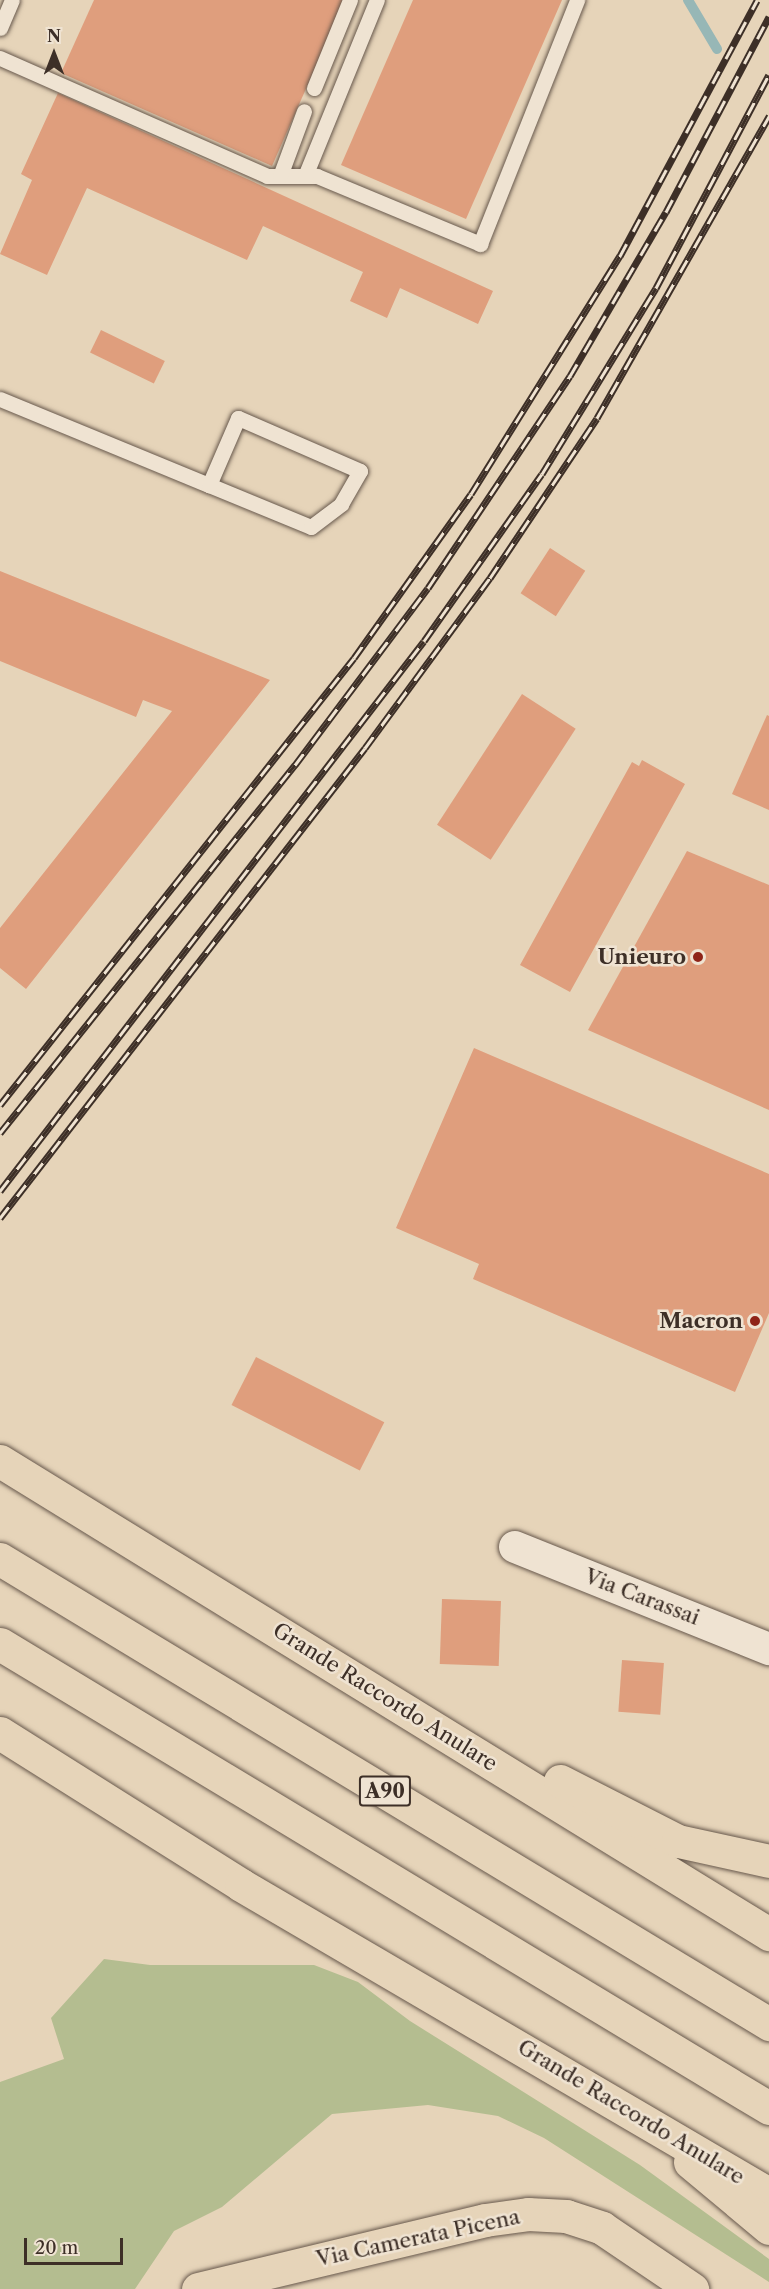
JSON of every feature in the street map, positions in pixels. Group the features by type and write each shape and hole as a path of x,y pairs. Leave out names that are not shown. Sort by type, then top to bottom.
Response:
{"main road":[{"name":"Grande Raccordo Anulare","path":"0,1461 769,1934"},
{"name":"A90","path":"0,1559 769,2024"},
{"path":"0,1644 769,2108"},
{"name":"Grande Raccordo Anulare","path":"0,1733 241,1885 651,2122 769,2194"},
{"path":"454,1740 537,1770 678,1841 769,1862"},
{"path":"651,2122 722,2192 769,2228"},
{"name":"Via Camerata Picena","path":"198,2289 485,2220 528,2214 566,2216 602,2228 692,2289"}],"street":[{"name":"Via Carassai","path":"514,1547 769,1649"}],"lane":[{"path":"0,28 12,0"},
{"path":"314,88 350,0"},
{"path":"305,176 377,0"},
{"path":"0,58 267,176 317,176 480,244 577,0"},
{"path":"280,176 304,111"},
{"path":"0,399 209,485 311,526 341,504 360,471 238,418 209,485"}],"green space":[{"path":"104,1959 150,1965 314,1965 358,1982 410,2021 640,2165 769,2259 769,2282 544,2138 498,2116 428,2105 332,2114 222,2207 174,2231 135,2289 0,2289 0,2082 64,2059 51,2018"}],"building":[{"path":"94,0 345,0 272,166 61,73"},
{"path":"413,0 562,0 466,219 341,165"},
{"path":"58,93 493,291 478,324 400,288 387,318 350,301 363,272 263,226 247,260 87,188 47,275 0,254 32,180 21,174"},
{"path":"101,330 165,361 154,384 90,352"},
{"path":"550,548 585,571 556,616 521,593"},
{"path":"0,571 270,680 26,989 0,968 0,928 172,711 143,700 136,717 0,661"},
{"path":"522,694 576,729 491,860 437,825"},
{"path":"767,715 769,716 769,810 732,794"},
{"path":"642,760 685,784 570,992 520,965 632,762 639,766"},
{"name":"Unieuro","path":"687,851 769,885 769,1110 588,1030"},
{"path":"474,1048 769,1174 769,1313 735,1392 473,1279 479,1264 396,1228"},
{"path":"256,1357 384,1422 360,1470 231,1405"},
{"path":"442,1599 501,1601 499,1666 440,1664"},
{"path":"622,1660 664,1663 660,1715 618,1712"}],"waterway":[{"path":"688,0 717,49"}],"railway":[{"path":"0,1105 354,658 471,494 620,256 757,0"},
{"path":"0,1133 295,765 428,588 570,376 666,212 769,17"},
{"path":"0,1191 424,641 542,474 656,288 769,75"},
{"path":"0,1218 365,748 490,578 597,418 769,116"}],"place":[{"name":"Unieuro","path":"698,957"},
{"name":"Macron","path":"755,1321"}]}
